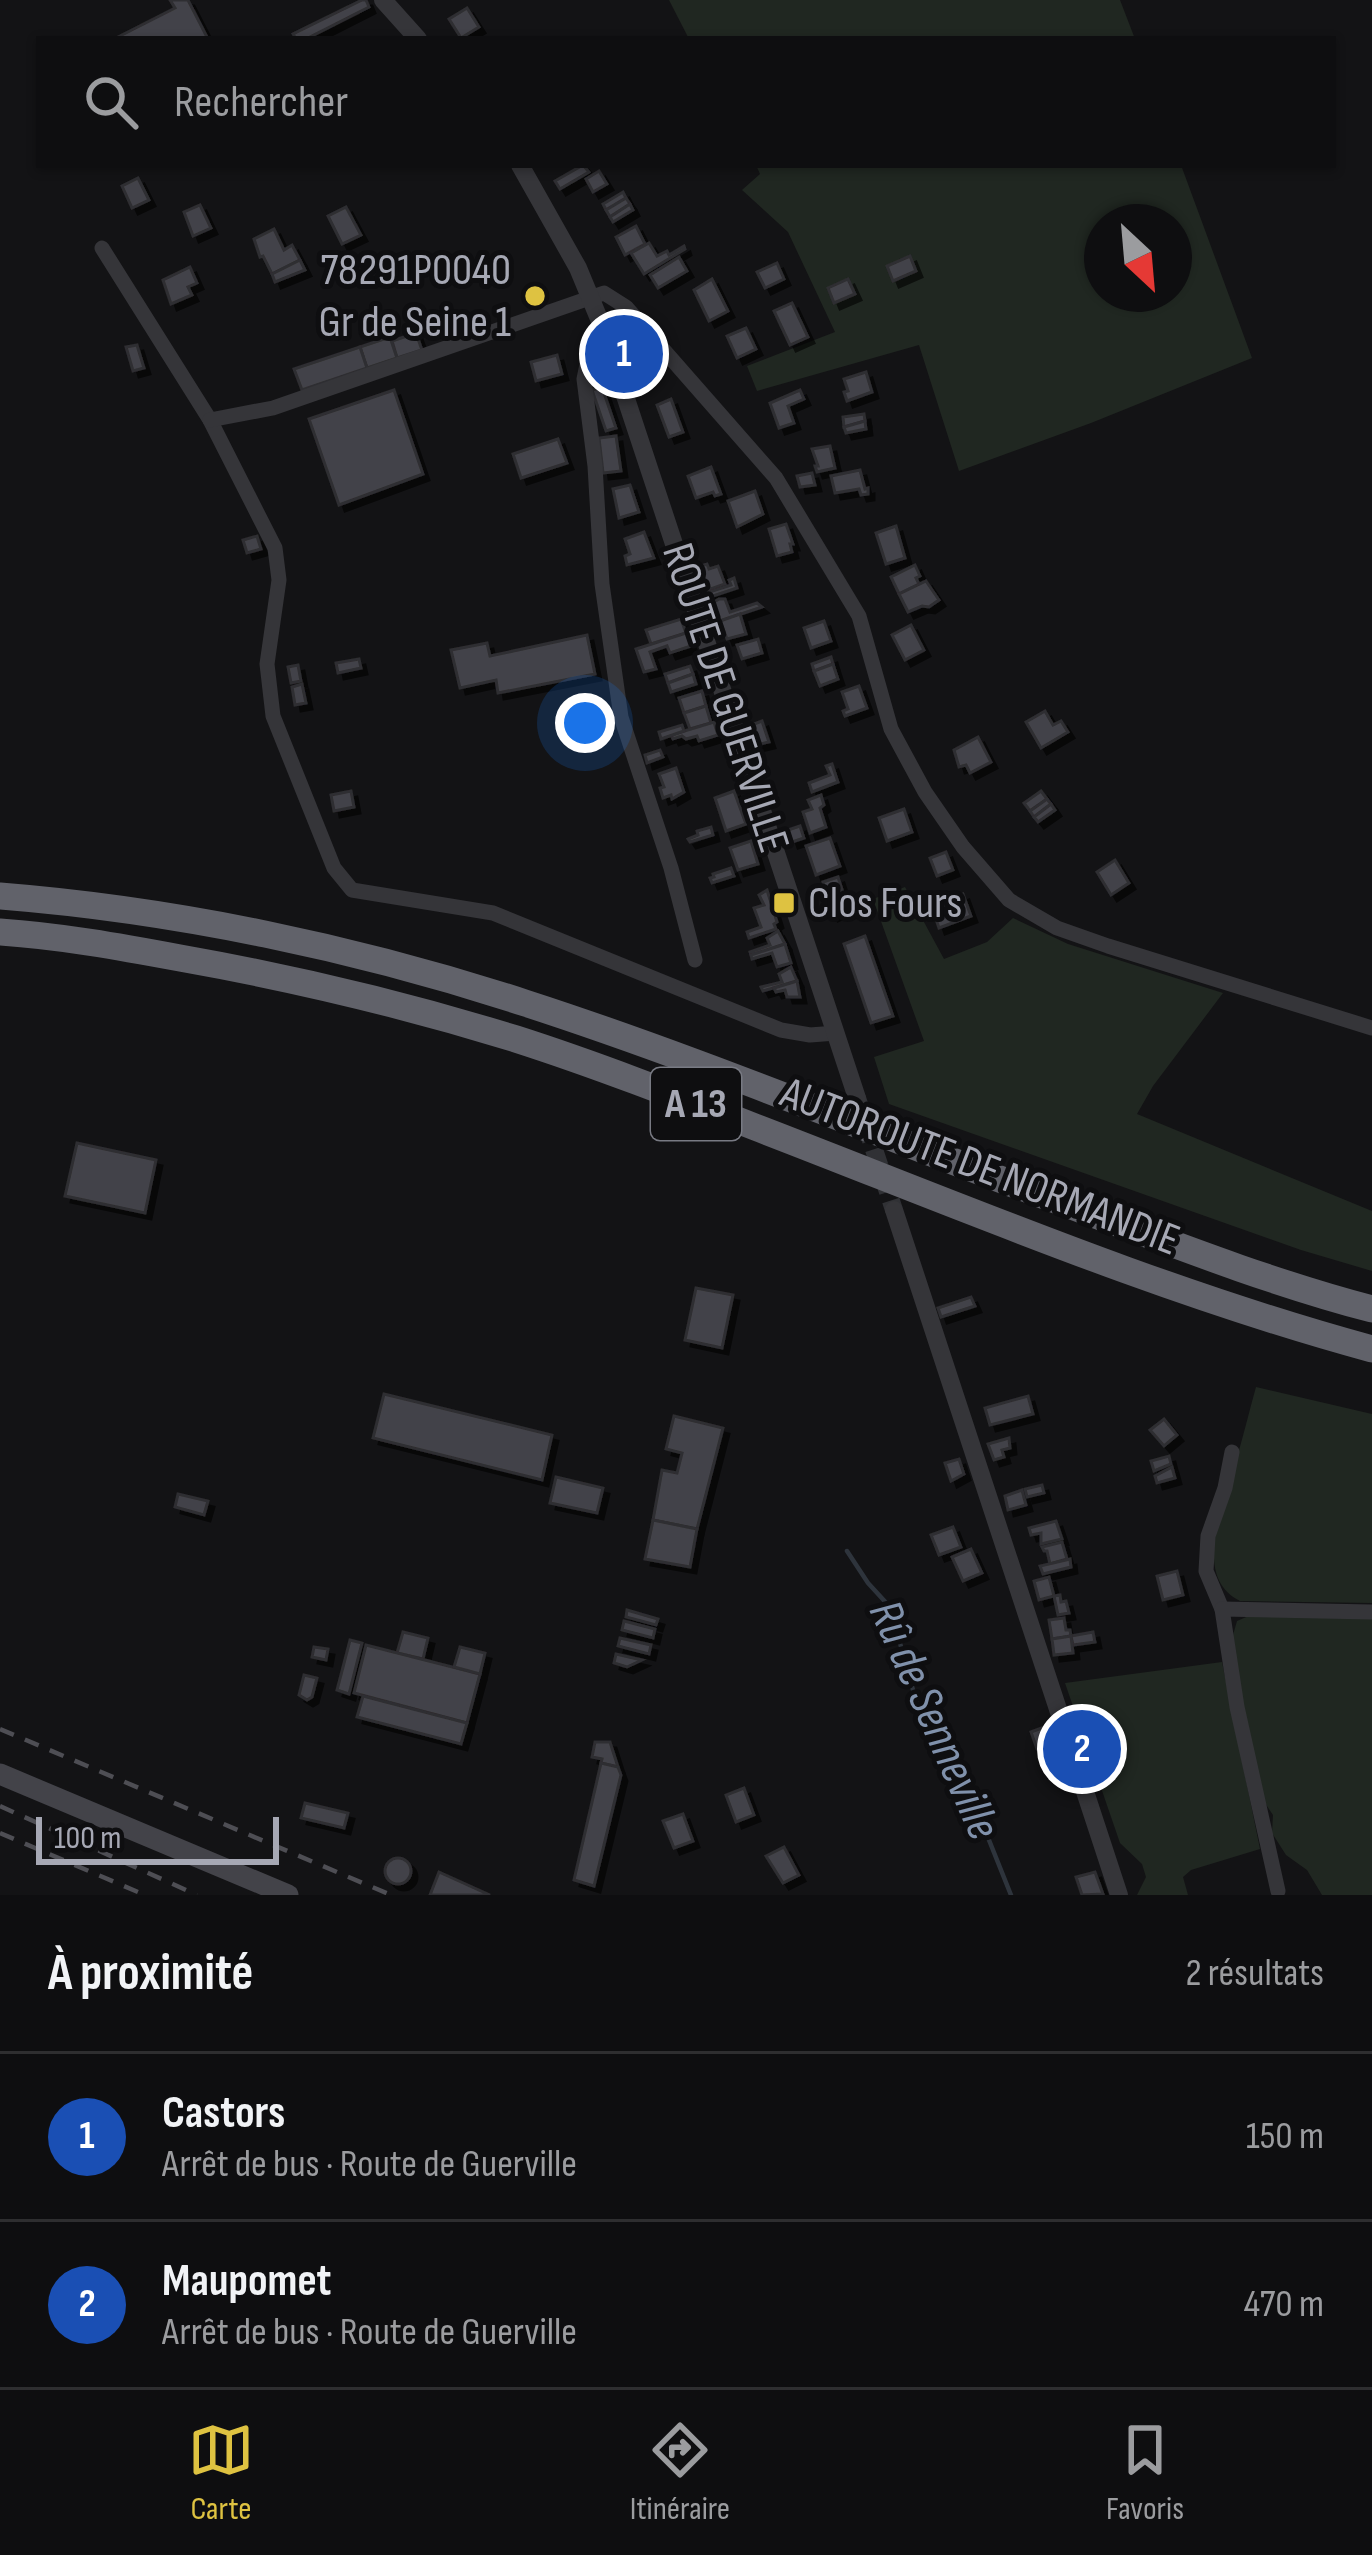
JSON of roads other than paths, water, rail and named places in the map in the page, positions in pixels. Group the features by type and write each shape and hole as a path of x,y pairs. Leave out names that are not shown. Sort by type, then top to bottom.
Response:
{"highway":[{"name":"AUTOROUTE DE NORMANDIE","path":"0,896 112,907 264,934 524,1002 1234,1266 1372,1309"},
{"name":"AUTOROUTE DE NORMANDIE","path":"0,932 244,969 397,1005 517,1040 1221,1303 1372,1349"}],"main road":[{"path":"0,1774 288,1895"}],"street":[{"path":"383,0 415,36"},
{"name":"ROUTE DE GUERVILLE","path":"522,168 592,298 856,1098"},
{"path":"102,248 210,421 274,548 279,580 266,664 273,716 334,868 352,890 493,913 781,1030 836,1033"},
{"path":"210,421 273,408 604,293 626,307 776,478 859,616 891,729 925,792 963,847 1009,900 1057,928 1372,1028"},
{"path":"602,326 592,340 584,379 602,584 621,718 671,868 695,960"},
{"path":"894,1210 1118,1895"},
{"path":"1232,1452 1208,1536 1206,1571 1222,1610 1237,1707 1278,1892"},
{"path":"1222,1610 1372,1612"}],"waterway":[{"name":"Rû de Senneville","path":"847,1551 890,1607 913,1690 941,1734 1011,1895"}],"tunnel":[{"path":"857,1098 894,1210"}],"railway":[{"path":"0,1729 391,1895"},
{"path":"0,1806 197,1895"},
{"path":"0,1833 145,1895"}],"place":[{"name":"78291P0040 Gr de Seine 1","path":"535,296"},
{"name":"Castors","path":"624,354"},
{"name":"Clos Fours","path":"784,903"},
{"name":"Maupomet","path":"1082,1749"}]}
